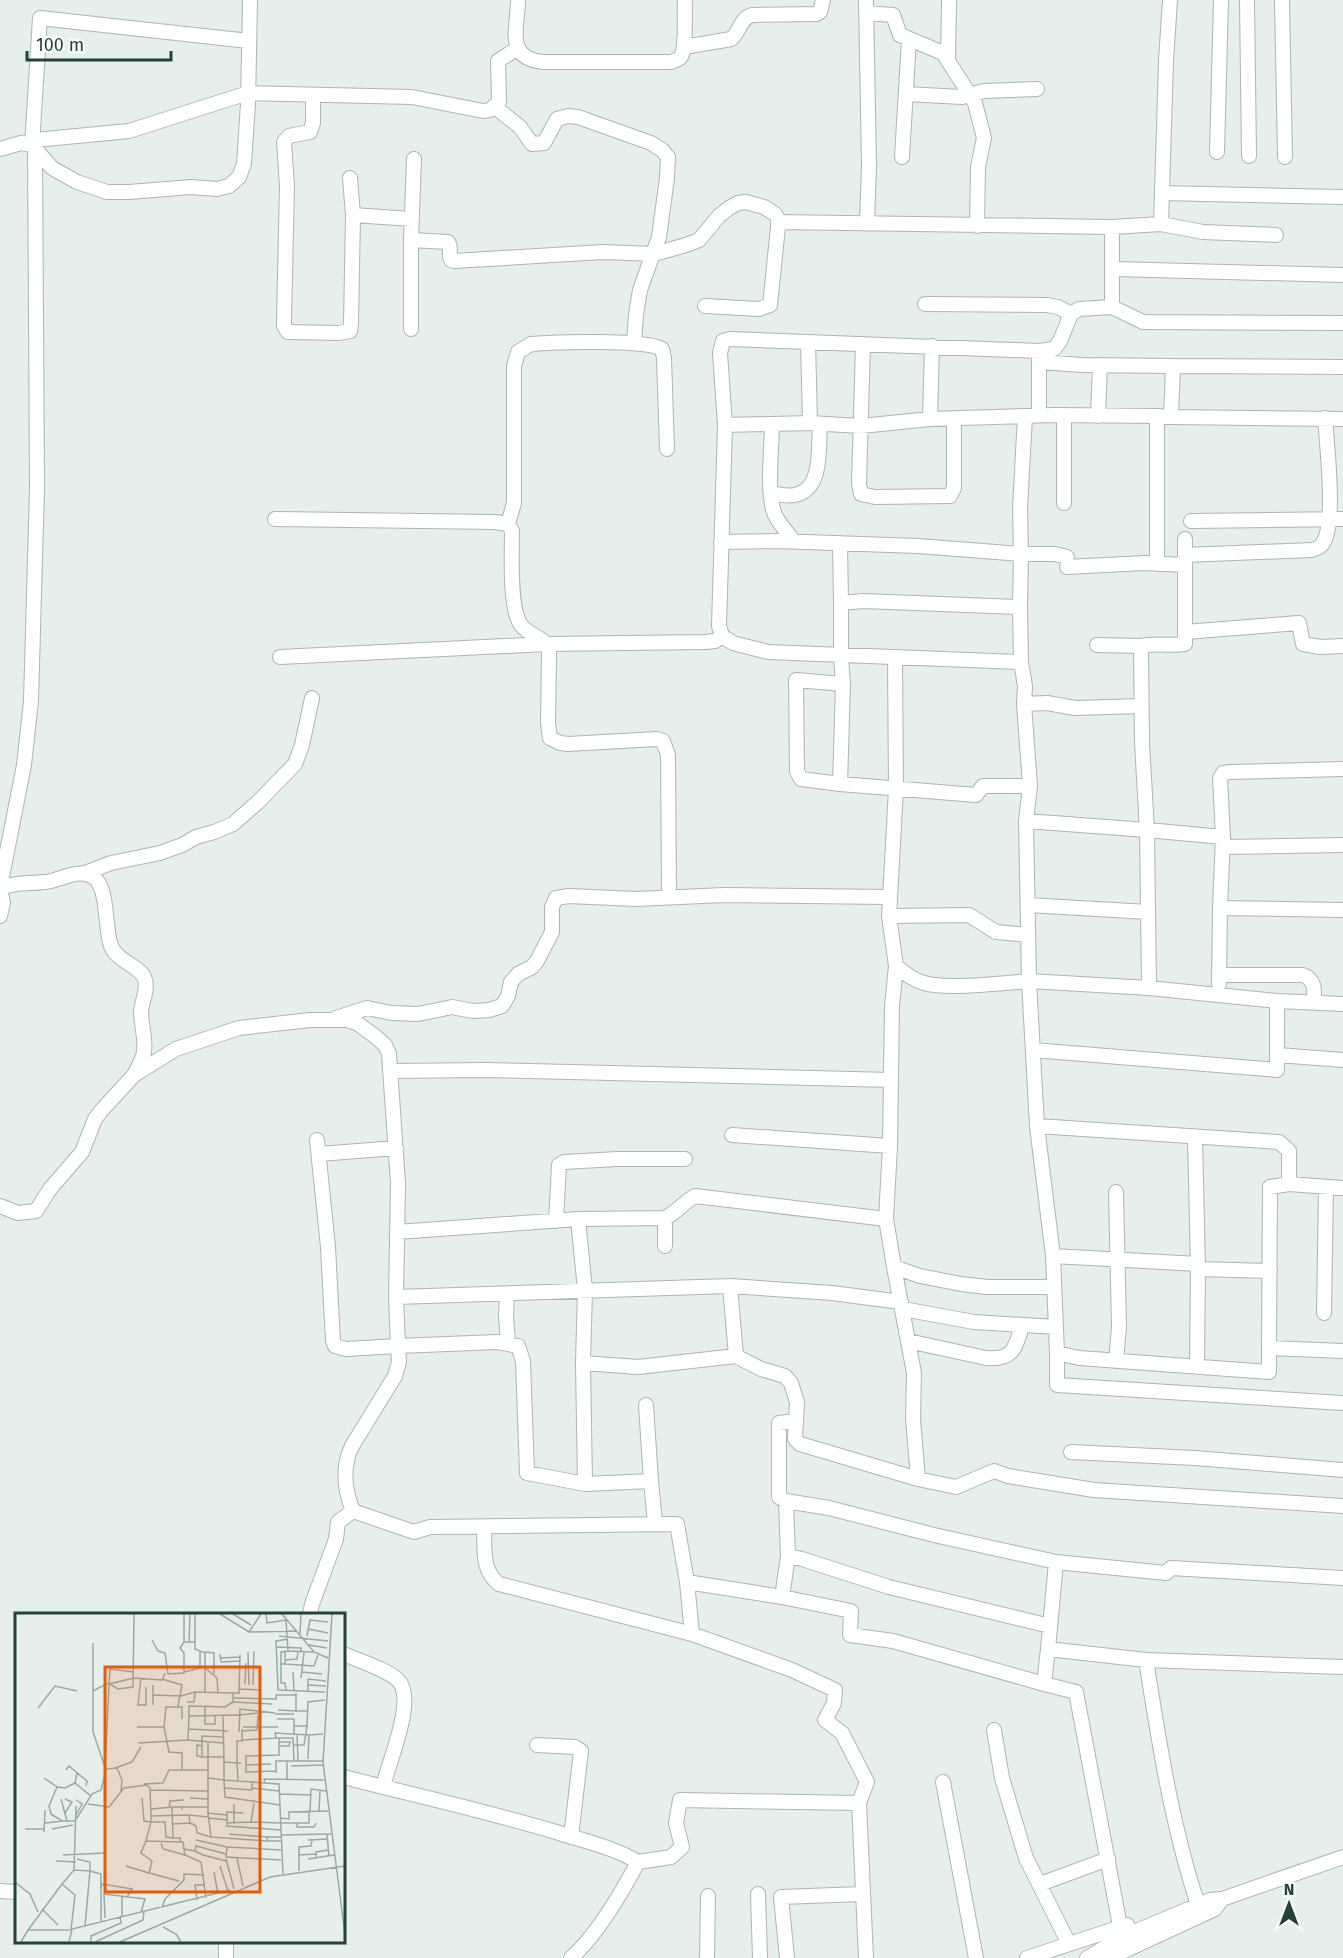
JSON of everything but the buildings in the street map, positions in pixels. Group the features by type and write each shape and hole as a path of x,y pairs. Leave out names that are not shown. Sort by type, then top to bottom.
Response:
{"street":[{"path":"0,149 21,143 34,146 52,168 77,182 107,192 191,187 224,188 239,177 244,164 248,93 249,0"},
{"path":"518,0 515,34 518,48 526,57 543,62 671,62 678,60 682,56 684,47 685,0"},
{"path":"684,47 731,39 743,20 752,15 817,14 820,12 823,0"},
{"path":"948,59 949,0"},
{"path":"1161,224 1170,0"},
{"path":"1217,152 1221,0"},
{"path":"1247,0 1249,156"},
{"path":"1282,0 1285,157"},
{"path":"867,224 869,166 866,6 893,15 898,32 909,39 938,50 948,59 971,96 979,114 984,138 978,167 977,226"},
{"path":"0,916 3,903 0,888 24,765 31,701 37,489 34,146 40,18 249,42"},
{"path":"902,158 909,39"},
{"path":"34,146 35,140 129,131 248,93 412,97 483,111 499,102 498,60 518,48"},
{"path":"906,94 954,97 971,96 984,91 1037,89"},
{"path":"313,96 313,123 310,132 289,136 284,142 287,186 284,326 288,332 339,333 350,331 353,215 350,178"},
{"path":"495,106 520,126 532,144 544,143 557,119 568,116 600,123 651,144 662,150 668,157 658,237 640,290 634,343"},
{"path":"411,329 414,159"},
{"path":"1162,193 1341,197"},
{"path":"411,240 448,242 450,244 449,257 454,261 603,252 654,254 699,240 719,216 738,203 753,203 765,207 775,214 778,222 770,305 759,309 705,306"},
{"path":"353,215 412,219"},
{"path":"778,222 1112,227 1161,224 1203,232 1276,236"},
{"path":"1112,227 1112,307"},
{"path":"1113,269 1343,275"},
{"path":"925,304 1047,305 1058,307 1071,314"},
{"path":"1040,357 1054,349 1060,341 1071,314 1079,309 1112,307 1143,322 1343,323"},
{"path":"1021,662 768,652 733,643 722,636 719,626 724,425 720,354 723,341 739,339 932,346 1100,365 1343,367"},
{"path":"771,493 796,495 804,491 814,479 817,470 808,342"},
{"path":"547,644 526,630 516,617 513,590 512,531 508,524 514,503 513,387 514,366 518,352 531,344 542,343 634,343 659,347 663,353 667,448"},
{"path":"863,344 859,484 861,494 875,497 945,498 950,496 954,489 954,420"},
{"path":"930,419 932,346"},
{"path":"1040,357 1020,508 1020,608 1021,662 1025,686 1024,704 1030,786 1026,821 1029,981 1037,1126 1053,1256 1057,1385 1343,1403"},
{"path":"1098,416 1100,365"},
{"path":"1171,417 1173,366"},
{"path":"724,425 861,426 930,419 1064,415 1343,419"},
{"path":"1064,415 1064,503"},
{"path":"1157,416 1157,564"},
{"path":"721,542 918,546 1021,554 1055,554 1067,562 1157,564 1312,550 1320,547 1325,541 1336,519 1325,418"},
{"path":"772,424 771,493 775,515 795,542"},
{"path":"275,519 508,524"},
{"path":"1191,521 1336,519"},
{"path":"1097,645 1173,646 1185,644 1185,539"},
{"path":"840,543 840,656 843,684 840,784"},
{"path":"841,603 863,601 1020,608"},
{"path":"1185,632 1299,623 1302,644 1320,647 1343,646"},
{"path":"280,657 547,644 705,642 715,641 722,636"},
{"path":"547,644 550,738 568,744 657,739 663,741 666,746 668,755 669,896"},
{"path":"1141,646 1149,988"},
{"path":"895,657 897,789 889,916 896,966 892,1006 891,1146 886,1219 914,1373 913,1419 918,1479"},
{"path":"843,684 796,680 797,771 801,779 976,795 983,786 1030,786"},
{"path":"0,888 15,882 46,882 85,873 111,862 160,853 233,824 295,764 302,746 312,698"},
{"path":"1024,704 1047,703 1075,708 1142,706"},
{"path":"1219,996 1223,842 1220,778 1223,773 1343,769"},
{"path":"1026,821 1147,830 1223,842 1343,845"},
{"path":"85,873 99,882 106,901 107,933 116,956 143,974 146,981 141,1012 144,1053 134,1075"},
{"path":"328,1020 367,1008 392,1013 418,1014 452,1006 473,1011 502,1006 511,982 518,974 532,967 537,961 552,932 552,907 556,898 569,896 636,899 724,895 889,897"},
{"path":"1028,905 1148,912"},
{"path":"1221,908 1343,910"},
{"path":"889,916 969,915 996,932 1028,935"},
{"path":"896,966 908,976 925,984 950,986 1029,981 1149,988 1219,996 1343,1005"},
{"path":"1219,975 1303,975 1312,981 1314,986 1314,1003"},
{"path":"1033,1050 1277,1070 1277,1001"},
{"path":"0,1206 23,1213 32,1213 40,1207 50,1189 82,1152 95,1119 134,1075 177,1048 229,1030 310,1020 346,1020 357,1023 376,1037 388,1050 392,1071 396,1149 396,1297 399,1362 395,1376 347,1457 345,1484 353,1511 414,1532 430,1527 677,1524 687,1582 692,1634"},
{"path":"1278,1055 1343,1060"},
{"path":"392,1071 485,1070 891,1080"},
{"path":"1037,1126 1279,1142 1289,1151 1289,1184"},
{"path":"732,1135 891,1146"},
{"path":"1195,1137 1198,1267 1197,1367"},
{"path":"396,1149 318,1147 335,1346 346,1349 507,1343 518,1346 523,1361 527,1473 585,1484 651,1481"},
{"path":"556,1221 560,1165 564,1162 685,1159"},
{"path":"1057,1348 1057,1353 1079,1358 1269,1372 1270,1187 1289,1184 1343,1188"},
{"path":"1324,1313 1326,1186"},
{"path":"1116,1192 1119,1327 1116,1361"},
{"path":"397,1232 578,1219 665,1218 696,1196 886,1219"},
{"path":"665,1218 665,1246"},
{"path":"578,1219 585,1290 583,1363 585,1484"},
{"path":"1053,1256 1270,1271"},
{"path":"894,1267 920,1276 961,1284 987,1287 1054,1287"},
{"path":"396,1297 730,1286 832,1293 974,1322 1056,1327"},
{"path":"730,1286 736,1356"},
{"path":"507,1294 507,1343"},
{"path":"908,1341 998,1359 1007,1357 1011,1353 1023,1326"},
{"path":"1269,1348 1343,1351"},
{"path":"583,1363 638,1367 736,1356 761,1369 784,1376 791,1383 796,1402 795,1439 805,1447 918,1479 956,1487 994,1471 1008,1476 1094,1490 1343,1506"},
{"path":"646,1405 655,1523"},
{"path":"795,1422 779,1423 778,1497 786,1501 829,1508 1056,1563 1166,1574 1171,1568 1343,1578"},
{"path":"1071,1452 1195,1458 1343,1470"},
{"path":"782,1597 788,1556 786,1501"},
{"path":"310,1613 336,1539 338,1522 353,1511"},
{"path":"484,1528 486,1568 499,1584 692,1634 792,1670 835,1690 834,1703 825,1720 842,1733 867,1782 859,1803 866,1958"},
{"path":"788,1556 802,1558 889,1587 1050,1626"},
{"path":"1044,1684 1056,1563"},
{"path":"687,1582 851,1611 850,1635 893,1641 1076,1692 1120,1926"},
{"path":"1048,1649 1146,1660 1343,1667"},
{"path":"345,1654 396,1679 404,1687 405,1701 400,1726 383,1787"},
{"path":"1146,1660 1155,1720 1182,1855 1198,1905"},
{"path":"994,1730 1002,1778 1026,1858 1069,1944"},
{"path":"537,1745 575,1747 581,1751 572,1837"},
{"path":"345,1777 486,1811 627,1855 638,1862 671,1857 682,1847 676,1823 680,1800 859,1803"},
{"path":"944,1782 976,1958"},
{"path":"1087,1958 1122,1937 1210,1900 1222,1899 1343,1857"},
{"path":"1040,1884 1108,1859"},
{"path":"571,1958 582,1948 624,1890 638,1862"},
{"path":"0,1891 15,1892"},
{"path":"758,1894 760,1958"},
{"path":"787,1958 781,1897 862,1894"},
{"path":"707,1958 708,1896"},
{"path":"1109,1958 1215,1909 1222,1899"},
{"path":"1027,1958 1120,1926 1166,1919"}]}
